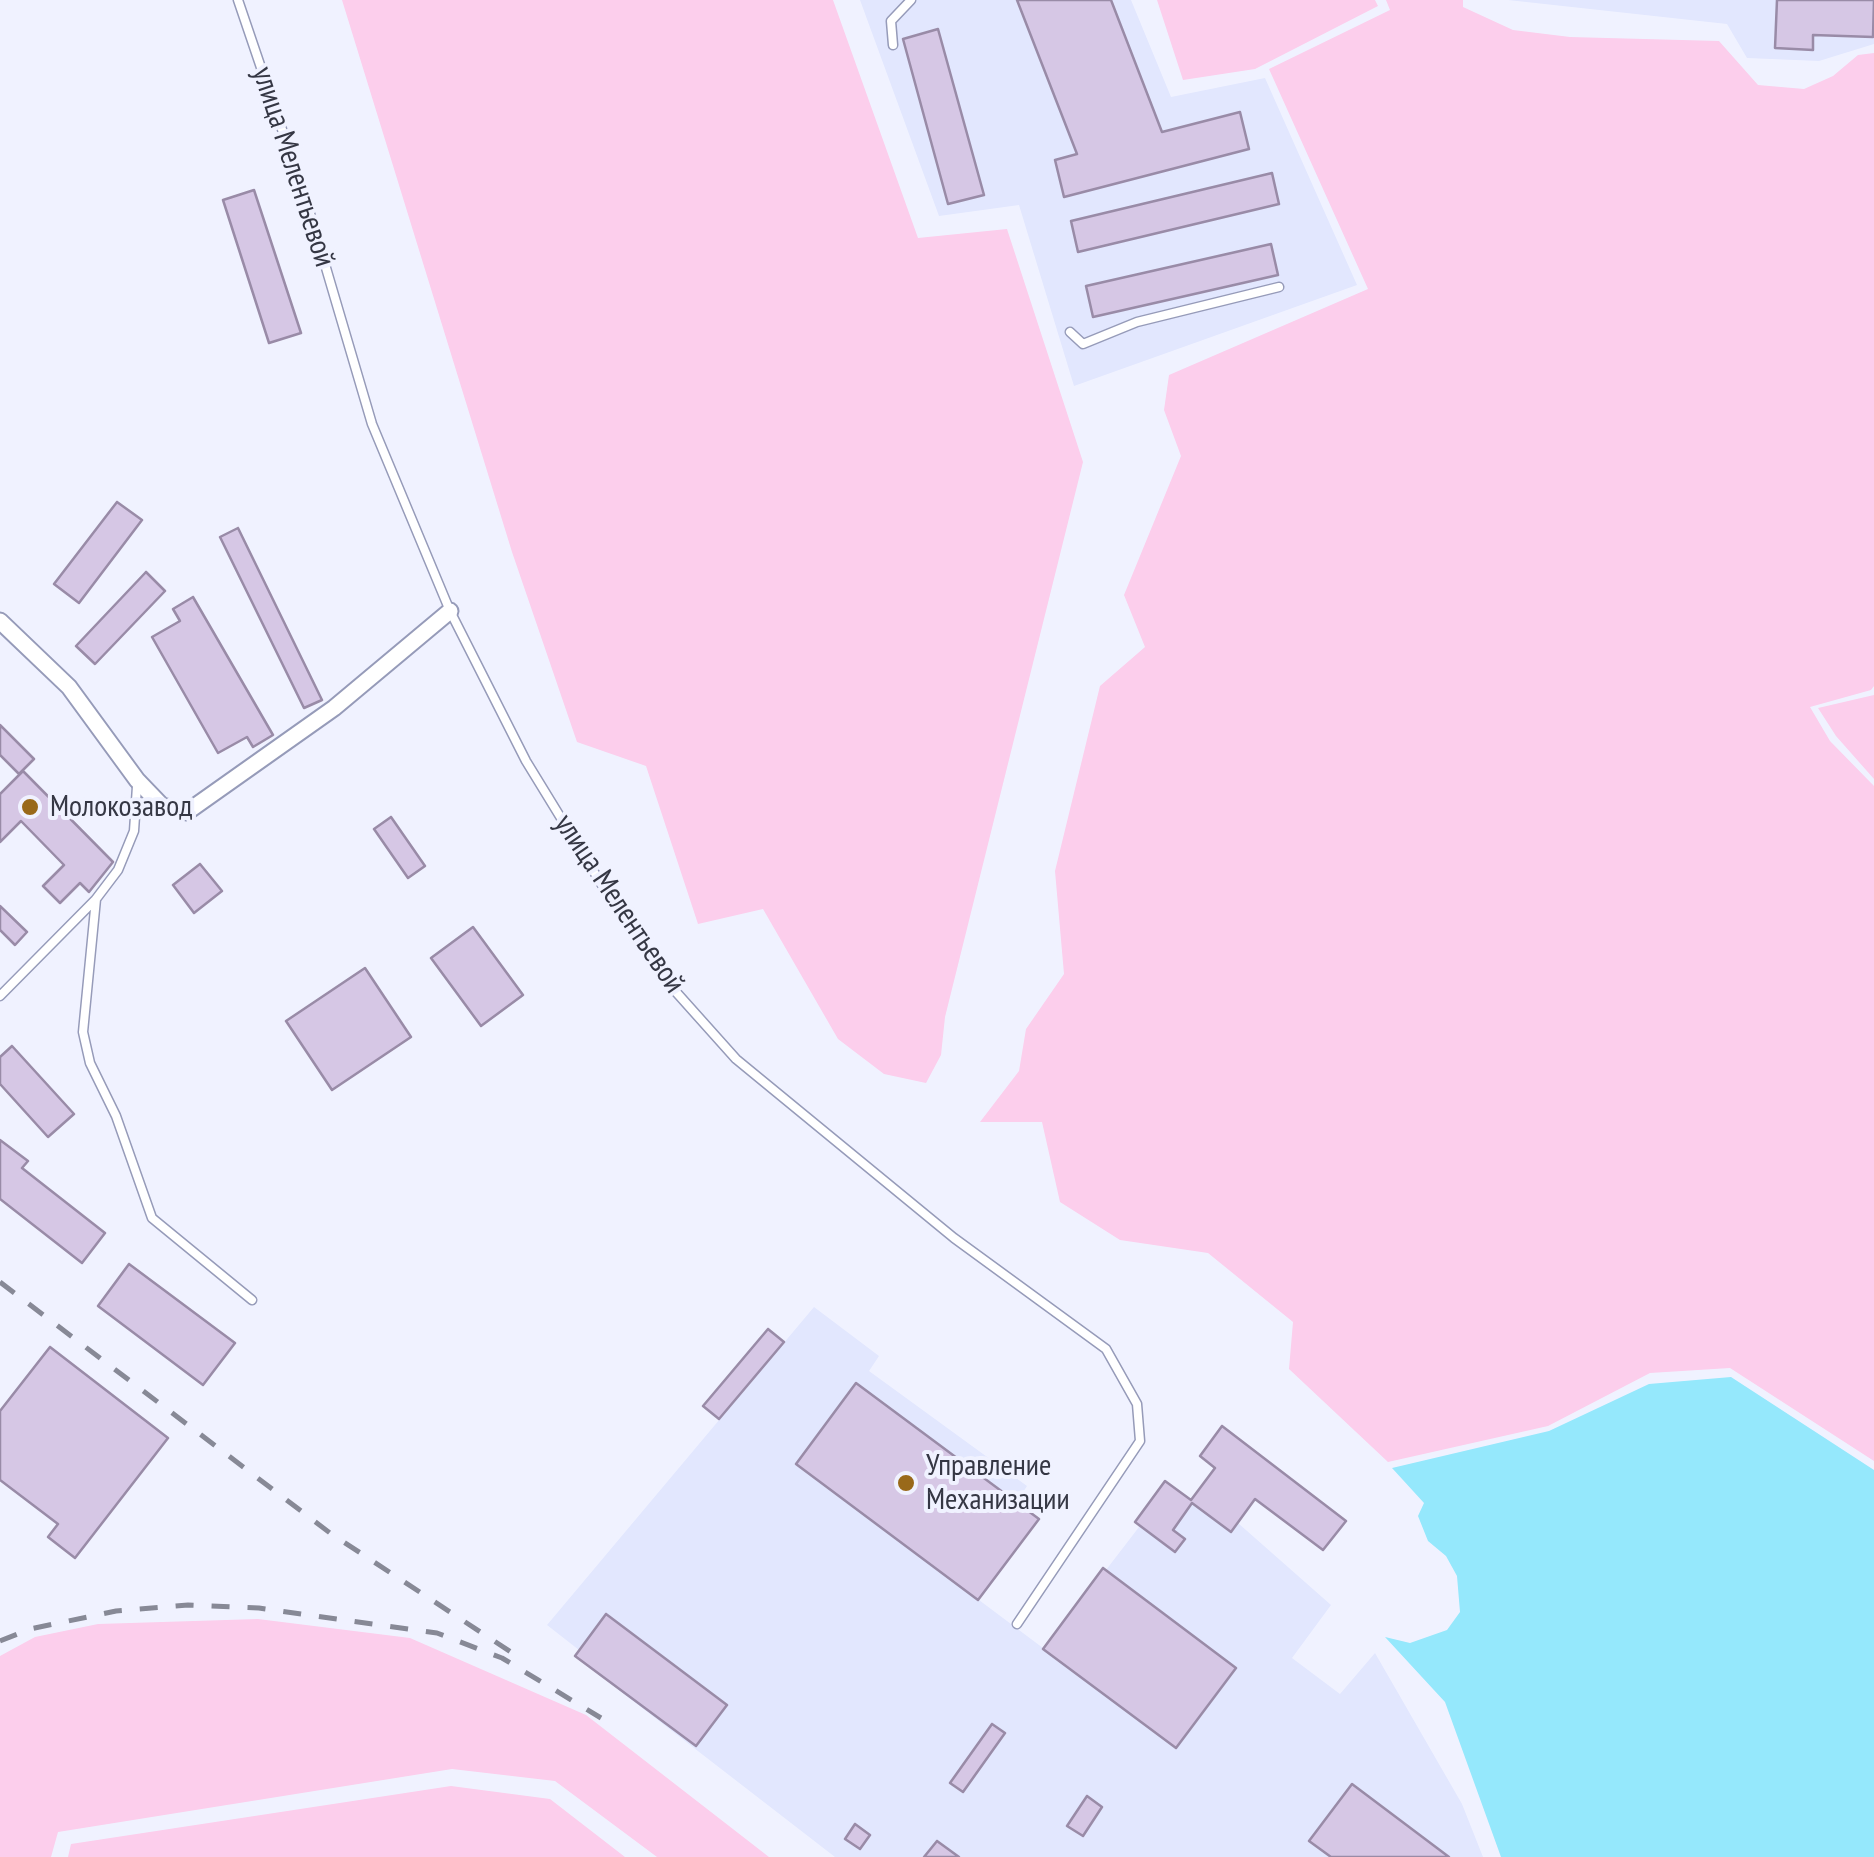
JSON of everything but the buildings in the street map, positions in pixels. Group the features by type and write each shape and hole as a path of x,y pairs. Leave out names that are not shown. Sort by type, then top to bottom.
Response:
{"street":[{"path":"0,621 69,688 137,780 162,806 187,812 334,708 450,611"}],"lane":[{"name":"улица Мелентьевой","path":"238,0 306,200 372,424 450,611 535,776 602,884 668,982 736,1059 954,1238 1106,1348 1136,1404 1140,1441 1017,1624"},
{"path":"893,45 892,22 911,0"},
{"path":"1070,332 1083,344 1137,322 1279,287"},
{"path":"0,996 96,899 118,870 128,851 138,808 137,780"},
{"path":"96,899 83,1032 90,1063 116,1116 152,1218 252,1300"}],"shaded area":[{"path":"342,0 833,0 918,238 1007,229 1083,462 945,1017 941,1055 926,1083 884,1074 838,1039 763,909 698,924 646,766 577,742 512,552"},
{"path":"860,0 1131,0 1171,97 1265,78 1357,285 1074,386 1019,205 939,216"},
{"path":"1157,0 1375,0 1378,6 1255,69 1183,80"},
{"path":"1386,0 1463,0 1463,7 1513,30 1570,37 1719,41 1758,85 1804,89 1833,76 1858,55 1874,53 1874,686 1810,707 1830,741 1874,786 1874,1461 1730,1368 1650,1373 1548,1426 1388,1462 1289,1369 1293,1322 1208,1253 1120,1240 1060,1202 1042,1122 980,1122 1019,1071 1026,1029 1064,974 1055,871 1100,686 1145,647 1124,595 1181,456 1164,410 1169,375 1368,289 1269,69 1390,10"},
{"path":"1508,0 1874,0 1874,44 1819,61 1747,58 1727,24"},
{"path":"1874,695 1874,779 1836,736 1818,708"},
{"name":"Управление Механизации","path":"814,1307 879,1356 869,1371 1027,1486 1016,1503 1039,1519 979,1600 1043,1648 1139,1527 1135,1522 1165,1481 1191,1500 1201,1486 1242,1517 1238,1523 1331,1605 1292,1658 1340,1694 1375,1653 1462,1804 1483,1857 835,1857 575,1656 579,1650 547,1625"},
{"path":"258,1619 410,1638 586,1715 769,1857 657,1857 555,1781 452,1769 58,1832 51,1857 0,1857 0,1656 35,1637 98,1624"},
{"path":"451,1786 550,1799 625,1857 68,1857 71,1844"}],"water":[{"path":"1731,1377 1874,1470 1874,1857 1501,1857 1445,1702 1385,1637 1410,1643 1447,1630 1460,1612 1457,1576 1446,1556 1428,1541 1418,1516 1424,1503 1392,1468 1549,1431 1649,1384"}],"railway":[{"path":"0,1282 330,1533 523,1660"},
{"path":"0,1641 30,1629 116,1611 188,1605 259,1608 437,1633 502,1658 601,1718"}],"place":[{"name":"Молокозавод","path":"30,807"},
{"name":"Управление Механизации","path":"906,1483"}]}
